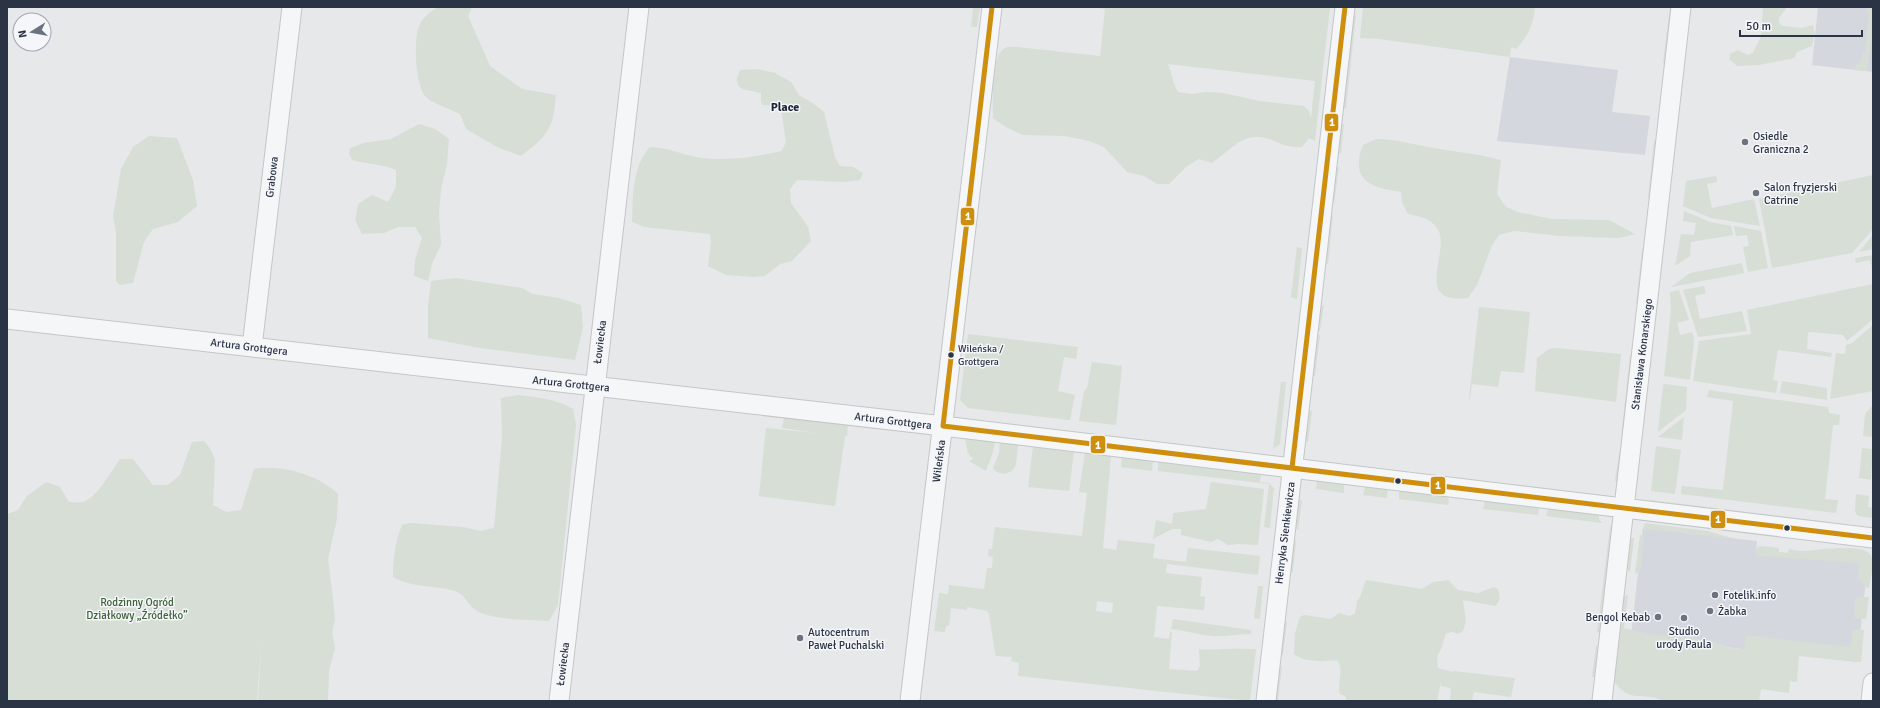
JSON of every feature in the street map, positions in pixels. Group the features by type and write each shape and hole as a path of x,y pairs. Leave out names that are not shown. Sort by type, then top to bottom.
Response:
{"street":[{"name":"Grabowa","path":"252,347 292,7"},
{"name":"Łowiecka","path":"559,701 639,7"},
{"name":"Wileńska","path":"910,701 992,7"},
{"name":"Henryka Sienkiewicza","path":"1266,701 1345,7"},
{"name":"Stanisława Konarskiego","path":"1602,701 1682,7"},
{"name":"Artura Grottgera","path":"7,319 943,426 1873,538"},
{"path":"1871,701 1873,683"}],"shaded area":[{"path":"1818,7 1873,7 1873,72 1812,65"},
{"path":"1510,57 1618,70 1612,112 1650,116 1645,155 1497,141"},
{"path":"1643,528 1757,541 1756,550 1868,561 1857,662 1631,636"}],"green space":[{"path":"438,7 472,7 468,16 490,66 522,89 556,95 553,116 548,131 537,143 521,156 499,148 466,129 460,114 439,105 427,98 423,93 416,65 418,29 423,19"},
{"path":"973,7 980,7 977,27 971,27"},
{"path":"1090,7 1330,7 1315,141 1309,138 1302,147 1294,147 1263,137 1247,138 1233,146 1212,163 1199,159 1187,166 1169,184 1157,184 1144,176 1127,172 1104,147 1089,141 1065,136 1023,135 1006,127 993,118 993,80 1000,52 1006,47 1013,47 1100,56 1105,9","holes":["1168,64 1315,81 1311,118 1309,111 1304,106 1260,101 1223,93 1206,92 1192,94 1178,92"]},
{"path":"1363,7 1535,7 1529,30 1516,49 1511,47 1510,57 1379,39 1360,38"},
{"path":"1670,7 1674,7 1667,64 1663,63"},
{"path":"1763,7 1787,7 1779,18 1779,23 1783,26 1802,28 1813,25 1815,34 1812,46 1797,52 1794,58 1759,65 1737,66 1729,59 1730,54 1738,50 1748,55 1753,53 1761,36"},
{"path":"1867,7 1873,7 1873,27 1867,71 1855,70 1856,64 1859,64 1860,60 1862,60 1862,53 1865,53 1869,13 1867,13"},
{"path":"1356,15 1346,109 1341,105 1352,16"},
{"path":"1331,38 1333,39 1320,153 1318,154"},
{"path":"758,69 775,73 791,82 799,95 824,112 835,157 840,166 853,167 863,173 860,180 844,182 797,180 790,189 791,203 808,227 811,241 792,261 780,264 765,276 753,277 726,275 708,266 711,242 710,234 644,227 632,222 635,182 640,163 650,147 668,149 696,157 717,159 750,157 782,151 786,142 781,109 778,106 763,105 761,102 761,93 742,89 738,85 737,78 740,70"},
{"path":"419,124 435,129 449,139 447,164 441,189 439,214 441,244 432,264 428,281 414,276 415,260 422,238 415,227 398,227 384,233 362,234 355,220 358,204 372,195 388,202 396,187 396,170 385,166 352,160 349,154 350,148 364,143 391,139"},
{"path":"1344,124 1341,154 1338,152 1339,125"},
{"path":"149,136 177,138 193,180 197,206 178,222 153,229 144,242 133,283 120,285 116,281 116,232 113,216 121,169 133,147"},
{"path":"1376,139 1398,141 1501,160 1497,194 1506,207 1518,212 1552,219 1609,220 1635,234 1619,238 1560,236 1514,231 1499,235 1492,245 1477,285 1468,298 1451,298 1441,293 1437,284 1441,237 1437,228 1428,220 1408,214 1402,202 1401,192 1373,185 1361,175 1359,157 1363,145"},
{"path":"1654,141 1658,141 1652,198 1648,198"},
{"path":"1336,167 1339,167 1334,204 1331,201"},
{"path":"1873,175 1873,229 1852,253 1772,268 1759,199"},
{"path":"1716,176 1717,182 1707,184 1712,208 1754,199 1760,226 1711,218 1683,206 1686,181"},
{"path":"1684,211 1710,222 1731,226 1733,235 1691,242 1690,256 1675,266 1681,234 1694,235 1696,223 1683,221"},
{"path":"1333,215 1328,264 1324,263 1329,216"},
{"path":"1734,226 1761,231 1768,268 1748,272 1743,247 1749,246 1747,235 1736,236"},
{"path":"1873,235 1873,249 1859,252"},
{"path":"1297,247 1302,248 1297,299 1291,297"},
{"path":"1642,249 1646,249 1640,304 1636,304"},
{"path":"1873,255 1873,276 1870,260 1856,263 1855,258"},
{"path":"1742,263 1744,273 1671,287 1690,273"},
{"path":"456,278 522,288 533,294 559,298 581,305 583,328 575,360 480,348 428,338 428,305 431,281"},
{"path":"1873,284 1873,319 1847,341 1843,335 1808,333 1807,349 1832,353 1831,357 1778,350 1773,380 1778,381 1776,393 1693,381 1699,341 1751,334 1747,310"},
{"path":"1704,286 1706,293 1695,296 1700,319 1742,311 1747,331 1698,337 1683,290"},
{"path":"1679,290 1689,320 1677,323 1680,335 1692,332 1694,340 1690,380 1664,376 1671,310 1670,292"},
{"path":"1324,305 1320,331 1316,331 1319,307"},
{"path":"1479,307 1530,312 1524,373 1501,371 1498,387 1472,384 1469,399"},
{"path":"1873,325 1873,391 1830,399 1836,353 1845,354 1846,345 1852,343"},
{"path":"968,334 1078,347 1076,359 1064,357 1058,391 1075,395 1070,420 968,408 960,400"},
{"path":"1316,334 1320,335 1315,376 1311,374"},
{"path":"1555,348 1621,354 1616,402 1535,391 1537,358 1549,349"},
{"path":"1630,355 1634,355 1625,426 1621,437"},
{"path":"1092,362 1122,366 1116,425 1079,421 1084,391 1087,388"},
{"path":"1782,381 1827,388 1827,400 1780,393"},
{"path":"1281,382 1286,382 1280,444 1273,449"},
{"path":"1663,385 1687,387 1686,410 1658,432"},
{"path":"1709,390 1828,407 1829,413 1840,415 1839,425 1833,425 1825,499 1838,500 1836,513 1681,494 1682,486 1723,490 1733,401 1707,397"},
{"path":"518,395 546,399 573,409 576,425 558,605 549,621 512,619 485,614 474,609 462,595 455,591 415,585 400,581 393,577 395,551 402,525 410,523 463,527 480,531 494,528 502,436 501,398"},
{"path":"1873,405 1873,437 1863,436 1865,414"},
{"path":"1307,410 1312,411 1308,442 1303,441"},
{"path":"1684,417 1682,440 1658,437"},
{"path":"784,418 848,425 847,436 845,436 835,506 759,496 766,428 816,433 782,428"},
{"path":"965,439 995,442 986,471 969,461 973,459 968,453"},
{"name":"Rodzinny Ogród Działkowy „Źródełko”","path":"204,441 211,450 215,460 213,505 226,512 241,510 254,469 275,468 299,472 321,481 338,494 337,519 328,559 335,620 332,632 335,648 329,671 328,701 258,701 262,635 257,701 7,701 7,514 18,510 26,497 46,482 60,487 69,502 88,500 103,484 120,459 133,459 153,485 168,485 180,475 192,442"},
{"path":"1000,442 1018,445 1016,464 1012,471 1005,474 998,473 993,468 999,453"},
{"path":"1656,446 1681,450 1675,494 1651,491"},
{"path":"1033,447 1074,452 1069,491 1028,487"},
{"path":"1862,448 1873,449 1871,480 1859,478"},
{"path":"1620,449 1622,450 1618,483 1615,480"},
{"path":"1085,452 1111,455 1103,548 1116,550 1118,540 1155,544 1153,558 1186,562 1188,548 1260,556 1258,575 1167,564 1166,573 1202,577 1200,596 1205,597 1204,610 1157,606 1154,637 1169,639 1170,632 1172,632 1169,669 1197,671 1200,666 1199,649 1256,649 1250,701 1018,676 1019,663 1011,661 1012,657 996,656 989,614 987,611 967,607 967,610 951,608 949,626 946,626 945,632 934,631 939,593 948,594 949,585 984,589 987,568 992,568 993,557 988,556 989,549 992,549 995,527 1082,536 1087,493 1079,492","holes":["1097,601 1113,603 1112,613 1096,611"]},
{"path":"1122,457 1153,461 1152,471 1121,467"},
{"path":"1158,461 1261,474 1260,482 1269,483 1274,488 1270,528 1264,527 1269,484 1158,471"},
{"path":"1317,481 1344,484 1344,493 1316,489"},
{"path":"1211,482 1264,489 1258,545 1228,545 1218,539 1211,542 1181,535 1181,529 1172,529 1153,539 1156,520 1172,524 1173,513 1206,509"},
{"path":"1512,484 1600,495 1600,497 1511,487"},
{"path":"1365,487 1388,488 1387,498 1363,495"},
{"path":"1399,490 1447,496 1449,500 1448,505 1399,499"},
{"path":"1856,494 1869,496 1868,507 1873,508 1873,518 1858,516 1855,512"},
{"path":"1297,498 1302,501 1298,530 1294,528"},
{"path":"1649,500 1830,522 1826,524 1649,503"},
{"path":"1485,501 1536,507 1539,509 1538,515 1483,509"},
{"path":"1548,508 1599,514 1599,519 1602,523 1546,516"},
{"path":"1645,523 1708,531 1735,539 1645,529 1645,531 1642,531"},
{"path":"1612,525 1602,633 1597,632 1610,527"},
{"path":"1640,535 1644,536 1641,570 1635,574"},
{"path":"1630,538 1634,538 1630,572 1626,568"},
{"path":"1295,540 1293,572 1290,573 1293,541"},
{"path":"1762,546 1779,548 1779,552 1788,553 1789,549 1804,551 1849,548 1865,551 1870,554 1873,561 1869,588 1865,587 1862,581 1858,580 1859,563 1756,556 1757,547"},
{"path":"1366,580 1422,589 1433,582 1448,580 1458,590 1478,593 1494,587 1498,589 1500,599 1495,606 1463,600 1466,622 1463,631 1458,634 1453,632 1446,633 1437,657 1438,668 1453,672 1515,678 1511,697 1474,692 1472,701 1450,701 1451,688 1441,686 1441,682 1437,701 1347,701 1345,696 1340,694 1339,690 1340,665 1338,661 1313,661 1297,656 1294,654 1295,633 1300,617 1304,615 1331,619 1339,613 1349,616 1355,614 1357,601"},
{"path":"1258,586 1263,586 1260,619 1254,618"},
{"path":"1628,594 1624,628 1651,634 1699,639 1715,642 1729,648 1744,649 1746,635 1850,647 1853,629 1864,630 1861,662 1799,656 1797,682 1790,681 1789,693 1761,689 1759,701 1663,701 1656,698 1628,694 1615,683 1615,681 1613,681 1623,598"},
{"path":"1859,597 1869,597 1866,619 1854,618 1855,600"},
{"path":"1173,619 1251,630 1251,634 1222,636 1202,635 1171,629"},
{"path":"1287,622 1283,655 1280,653 1283,624"},
{"path":"1596,646 1601,646 1597,677 1592,677"},
{"path":"1282,666 1278,701 1274,701 1279,667"}],"transit line":[{"name":"1","path":"943,426 992,7"},
{"name":"1","path":"1292,468 1345,7"},
{"name":"1","path":"943,426 1873,538"}],"place":[{"name":"Osiedle Graniczna 2","path":"1745,142"},
{"name":"Salon fryzjerski Catrine","path":"1756,193"},
{"name":"Wileńska / Grottgera","path":"951,355"},
{"name":"Fotelik.info","path":"1715,595"},
{"name":"Żabka","path":"1710,611"},
{"name":"Bengol Kebab","path":"1658,617"},
{"name":"Studio urody Paula","path":"1684,618"},
{"name":"Autocentrum Paweł Puchalski","path":"800,638"}],"district":[{"name":"Place","path":"785,107"}]}
